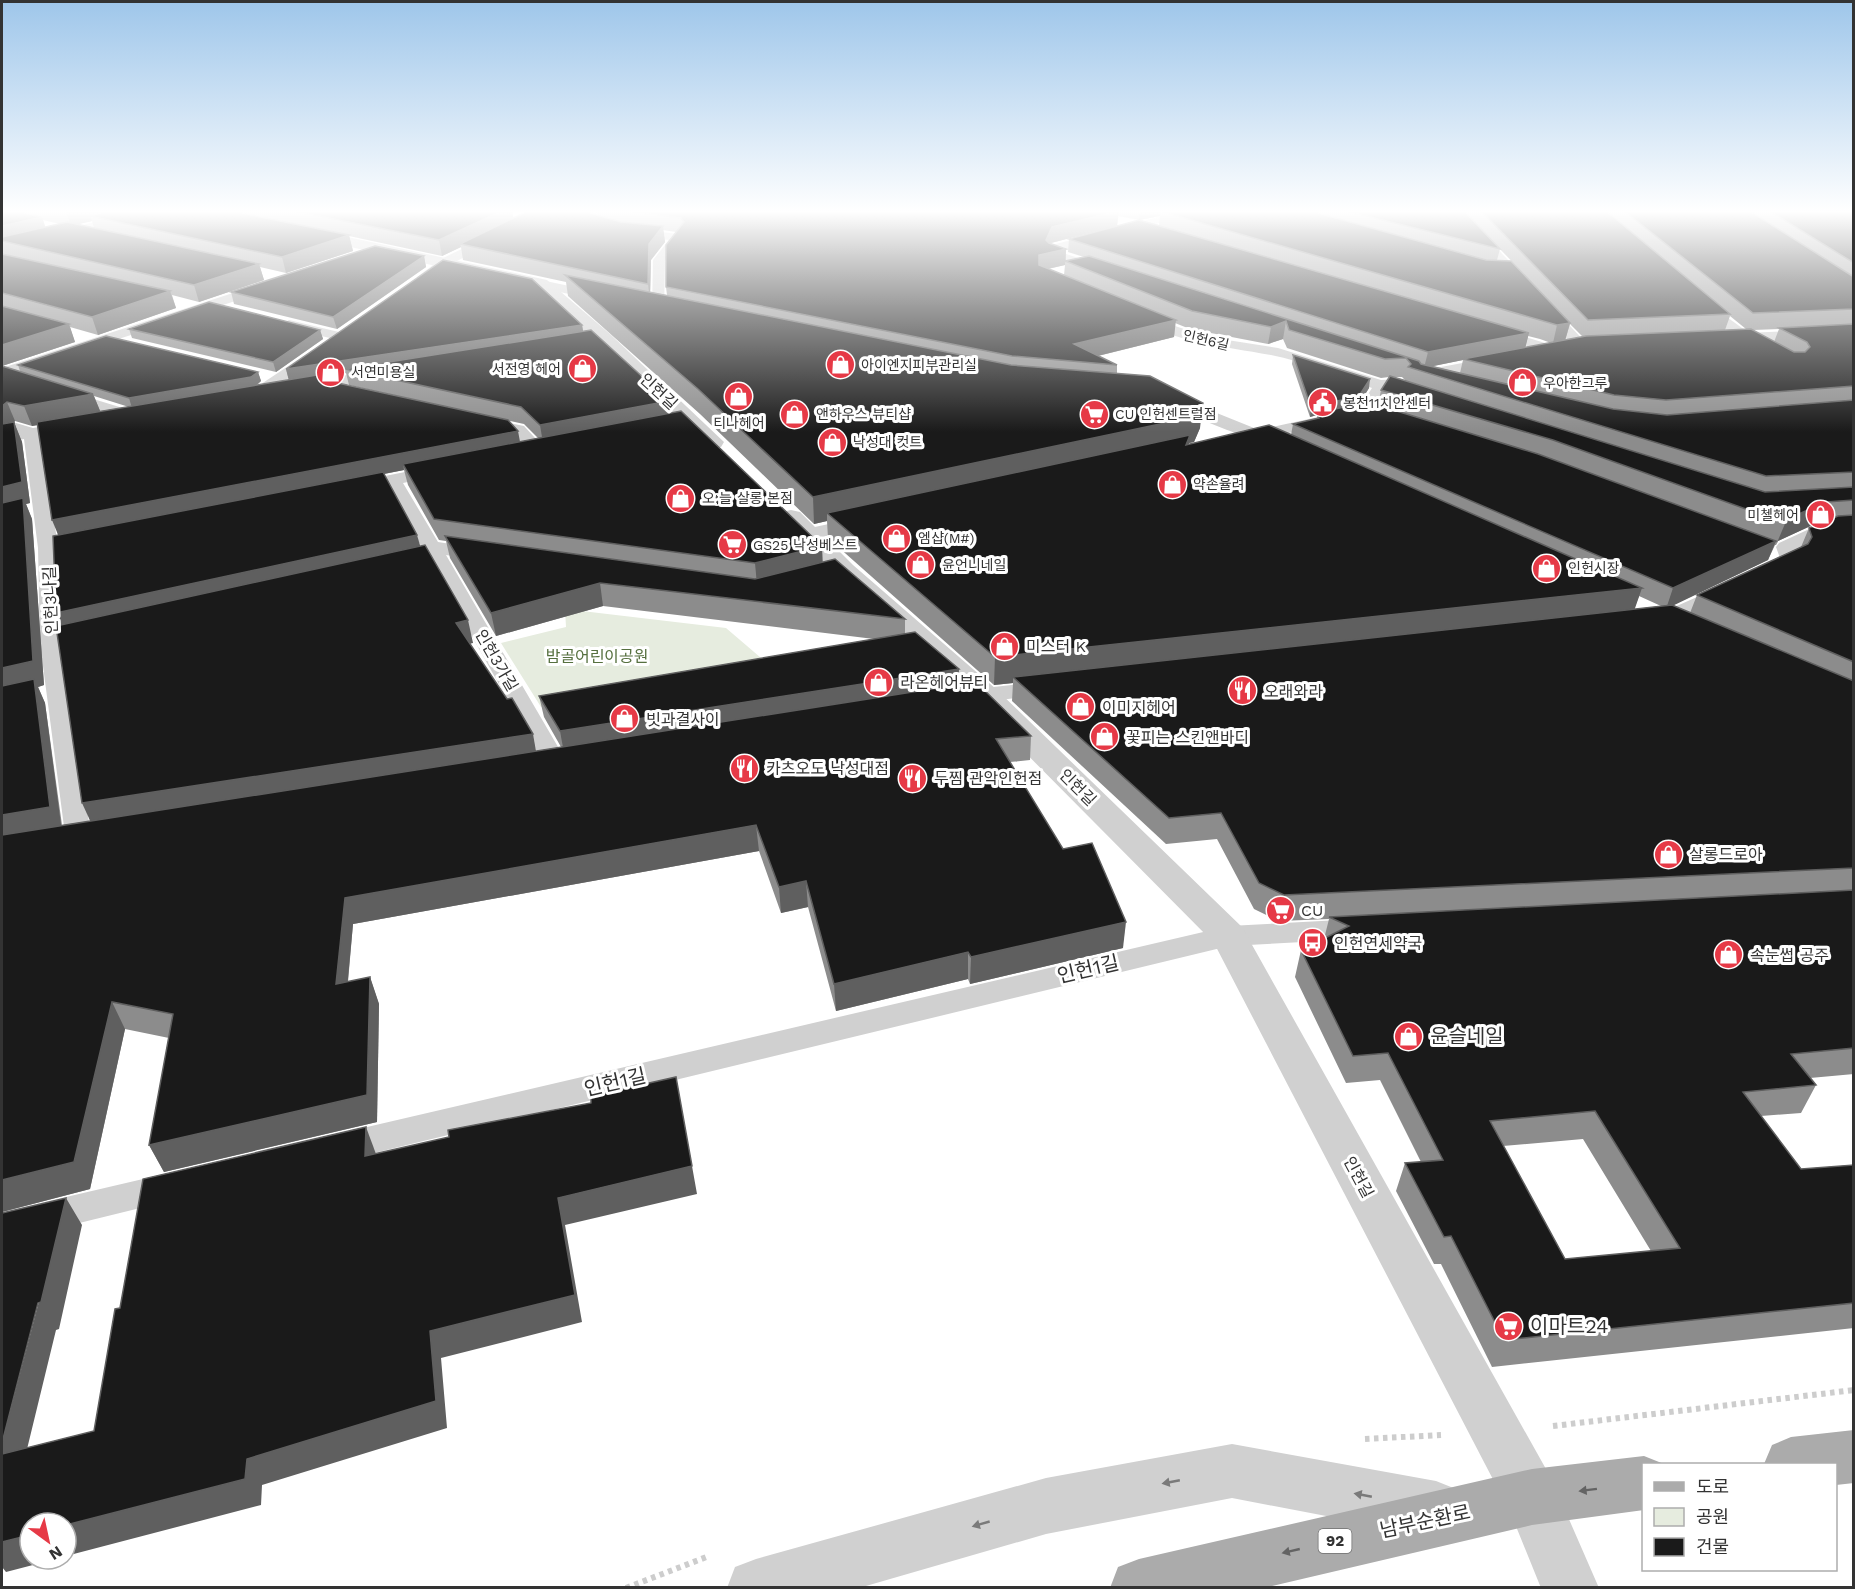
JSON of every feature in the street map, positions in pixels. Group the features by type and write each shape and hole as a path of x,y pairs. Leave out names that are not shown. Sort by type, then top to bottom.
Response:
{"main road":[{"path":"1799,1463 1854,1456"},
{"name":"남부순환로","path":"1139,1587 1532,1497 1642,1483"}],"street":[{"name":"인헌길","path":"541,284 592,340 679,423 733,461"},
{"path":"1710,340 1854,334"},
{"path":"1420,374 1581,346 1605,345"},
{"name":"인헌길","path":"775,502 808,534 833,574 985,694 1229,936 1532,1497 1570,1587"},
{"path":"756,1587 1046,1506 1232,1471 1461,1514"}],"lane":[{"path":"2,374 205,306 257,284"},
{"path":"542,284 616,300"},
{"path":"638,304 665,310 662,284"},
{"path":"1524,284 1581,346"},
{"path":"1691,293 1745,339 1774,354"},
{"path":"176,302 234,310"},
{"name":"인헌6길","path":"1127,313 1168,331 1248,350 1273,351 1381,385 1420,374"},
{"path":"280,322 343,333 252,394 317,386 397,372"},
{"path":"1482,328 1556,351"},
{"path":"76,336 137,345"},
{"path":"256,373 279,378"},
{"path":"2,374 23,382"},
{"path":"1420,374 1460,384"},
{"path":"1365,412 1381,385 1438,403"},
{"path":"317,386 362,395"},
{"path":"2,438 138,415 45,389"},
{"path":"1149,394 1160,395 1290,450"},
{"path":"1223,442 1365,412 1387,418"},
{"path":"473,420 518,430 544,450 516,455"},
{"path":"2,424 32,433"},
{"name":"인헌3나길","path":"32,433 32,511 48,548 51,643 46,693 79,841"},
{"path":"336,491 460,466"},
{"name":"인헌3가길","path":"393,480 556,764"},
{"path":"808,534 874,520"},
{"path":"1791,560 1786,547 1825,529 1854,528"},
{"path":"48,548 106,537"},
{"path":"414,562 434,552 501,557"},
{"path":"1769,552 1791,560"},
{"path":"1665,619 1791,560"},
{"path":"1636,616 1665,619 1686,628"},
{"path":"51,643 74,638"},
{"path":"939,702 985,694 1068,685"},
{"name":"인헌1길","path":"303,1156 1229,936 1382,928"},
{"path":"2,1227 198,1181"}],"green space":[{"name":"밤골어린이공원","path":"565,609 726,628 775,670 541,707 501,643 566,627"}],"building":[{"path":"2,284 139,284 170,291 92,317 2,293"},
{"path":"256,284 382,284 333,317 231,292"},
{"path":"408,284 538,284 582,325 286,369"},
{"path":"576,284 610,284 1011,365 1150,376 1203,403 1198,416 813,497 698,389"},
{"path":"666,284 1087,284 1176,320 1074,344 1117,365 1012,356 666,287"},
{"path":"1124,284 1177,284 1419,361 1421,364 1613,409 1667,415 1854,400 1854,472 1766,476 1408,367 1411,364 1406,358 1385,359 1289,330 1286,321 1271,327 1192,311"},
{"path":"1212,284 1360,284 1529,333 1428,352"},
{"path":"1415,284 1533,284 1570,323 1557,325"},
{"path":"1553,284 1694,284 1730,314 1588,320"},
{"path":"1717,284 1854,284 1854,309 1753,313"},
{"path":"209,302 320,330 273,362 129,329"},
{"path":"2,306 69,324 2,345"},
{"path":"1854,324 1854,386 1666,400 1614,395 1463,359 1586,336 1751,329 1794,352 1805,352 1810,347 1807,342 1779,328"},
{"path":"591,330 669,401 540,425 521,407 345,369"},
{"path":"106,336 258,372 251,377 129,398 18,365"},
{"path":"1293,355 1370,379 1359,396 1311,407"},
{"path":"2,366 93,394 24,406 7,402 2,406"},
{"path":"317,375 324,380 508,420 518,431 52,520 37,422"},
{"path":"1390,376 1765,492 1854,487 1854,500 1826,502 1787,519 1785,523 1553,440 1381,390"},
{"path":"1367,402 1538,454 1776,541 1673,588 1293,424 1319,418 1317,413"},
{"path":"681,411 822,546 755,563 434,519 403,464"},
{"path":"14,422 22,482 2,487 2,424"},
{"path":"1269,425 1642,588 995,657 827,513 1190,435 1186,445"},
{"path":"383,472 417,535 56,613 53,536"},
{"path":"23,498 33,661 2,668 2,503"},
{"path":"1854,515 1854,662 1697,595 1808,544 1812,537 1809,528 1838,516"},
{"path":"445,536 755,579 835,559 905,619 600,583 491,613"},
{"path":"425,545 468,620 456,623 507,699 512,698 533,734 82,803 56,626"},
{"path":"1672,605 1854,681 1854,868 1284,895 1259,883 1221,813 1169,818 1013,677"},
{"path":"915,632 959,669 560,731 539,696"},
{"path":"34,679 50,807 2,815 2,686"},
{"path":"976,682 1031,736 996,739 1063,849 1092,843 1126,922 971,957 968,952 834,984 806,881 779,887 756,825 345,898 336,984 370,977 367,1095 149,1145 173,1014 112,1002 74,1162 2,1180 2,835"},
{"path":"1854,890 1854,1048 1791,1054 1816,1085 1743,1092 1801,1169 1854,1165 1854,1303 1504,1340 1451,1236 1444,1237 1405,1163 1443,1160 1388,1053 1353,1056 1301,950 1349,926 1329,917","holes":["1595,1111 1680,1248 1565,1259 1490,1121"]},
{"path":"676,1077 692,1166 558,1198 575,1295 430,1331 436,1401 247,1459 245,1479 78,1522 78,1511 18,1511 18,1538 2,1542 2,1454 94,1431 115,1309 120,1308 143,1179 366,1127 365,1156 449,1137 448,1130 591,1103 591,1096"},
{"path":"66,1198 41,1302 38,1303 2,1443 2,1213"}],"place":[{"name":"아이엔지피부관리실","path":"840,365"},
{"name":"서전영 헤어","path":"582,369"},
{"name":"서연미용실","path":"330,372"},
{"name":"우아한그루","path":"1522,383"},
{"name":"티나헤어","path":"739,396"},
{"name":"봉천11치안센터","path":"1322,403"},
{"name":"앤하우스 뷰티샵","path":"795,414"},
{"name":"CU 인헌센트럴점","path":"1094,414"},
{"name":"낙성대 컷트","path":"832,442"},
{"name":"약손율려","path":"1172,484"},
{"name":"오:늘 살롱 본점","path":"681,498"},
{"name":"미첼헤어","path":"1820,515"},
{"name":"엠샵(M#)","path":"897,538"},
{"name":"GS25 낙성베스트","path":"732,545"},
{"name":"윤언니네일","path":"921,565"},
{"name":"인헌시장","path":"1547,568"},
{"name":"미스터 K","path":"1005,646"},
{"name":"라온헤어뷰티","path":"879,682"},
{"name":"오래와라","path":"1243,691"},
{"name":"이미지헤어","path":"1081,707"},
{"name":"빗과결사이","path":"625,719"},
{"name":"꽃피는 스킨앤바디","path":"1105,737"},
{"name":"카츠오도 낙성대점","path":"745,768"},
{"name":"두찜 관악인헌점","path":"913,778"},
{"name":"살롱드로아","path":"1668,854"},
{"name":"CU","path":"1280,910"},
{"name":"인헌연세약국","path":"1313,943"},
{"name":"속눈썹 공주","path":"1729,955"},
{"name":"윤슬네일","path":"1409,1036"},
{"name":"이마트24","path":"1509,1326"}]}
